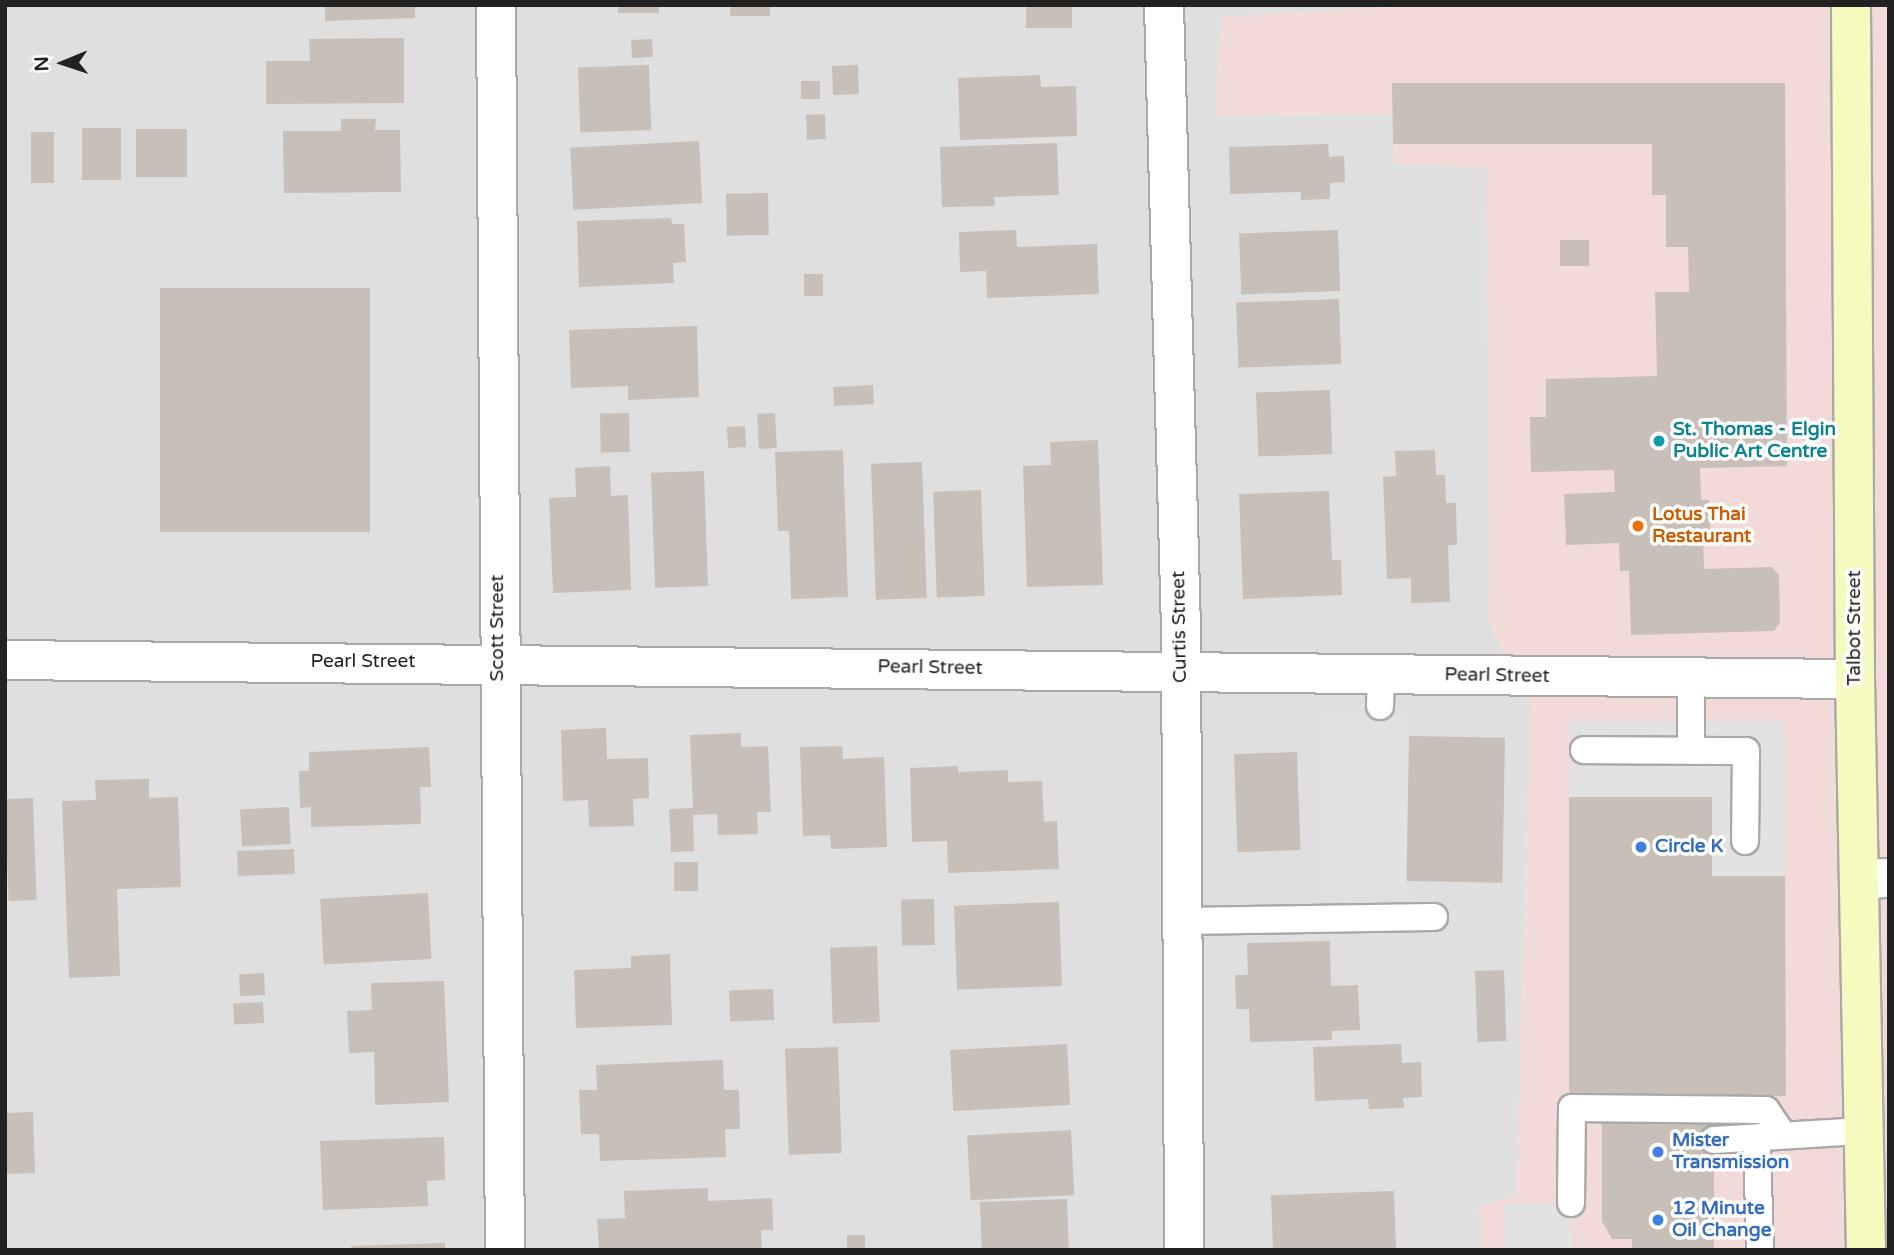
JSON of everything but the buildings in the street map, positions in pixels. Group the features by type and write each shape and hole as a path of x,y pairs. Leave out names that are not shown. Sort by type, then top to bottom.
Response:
{"main road":[{"name":"Talbot Street","path":"1851,5 1855,679 1874,878 1863,1131 1866,1250"}],"street":[{"name":"Scott Street","path":"496,5 505,1250"},
{"name":"Curtis Street","path":"1164,5 1181,670 1184,1250"},
{"name":"Pearl Street","path":"5,660 1181,670 1380,690 1691,678 1855,679"}],"lane":[{"path":"1691,678 1691,751"},
{"path":"1584,750 1746,751 1745,841"},
{"path":"1183,921 1434,917"},
{"path":"1571,1203 1572,1108 1766,1110 1769,1136 1760,1250"},
{"path":"1714,1140 1863,1131"}],"shaded area":[{"path":"5,5 1429,5 1221,17 1216,115 1395,114 1394,164 1487,166 1489,622 1530,706 1517,1196 1479,1206 1482,1250 5,1250"},
{"path":"1429,5 1889,5 1889,1250 1482,1250 1479,1206 1517,1196 1530,707 1489,622 1487,167 1394,164 1395,114 1216,115 1221,17"},
{"path":"1321,714 1407,714 1407,894 1321,894"},
{"path":"1569,721 1784,721 1785,876 1712,876 1712,797 1569,797"},
{"path":"1571,1203 1572,1250 1505,1250 1504,1204"}],"place":[{"name":"St. Thomas - Elgin Public Art Centre","path":"1659,441"},
{"name":"Lotus Thai Restaurant","path":"1638,526"},
{"name":"Circle K","path":"1641,847"},
{"name":"Mister Transmission","path":"1658,1152"},
{"name":"12 Minute Oil Change","path":"1658,1220"}]}
